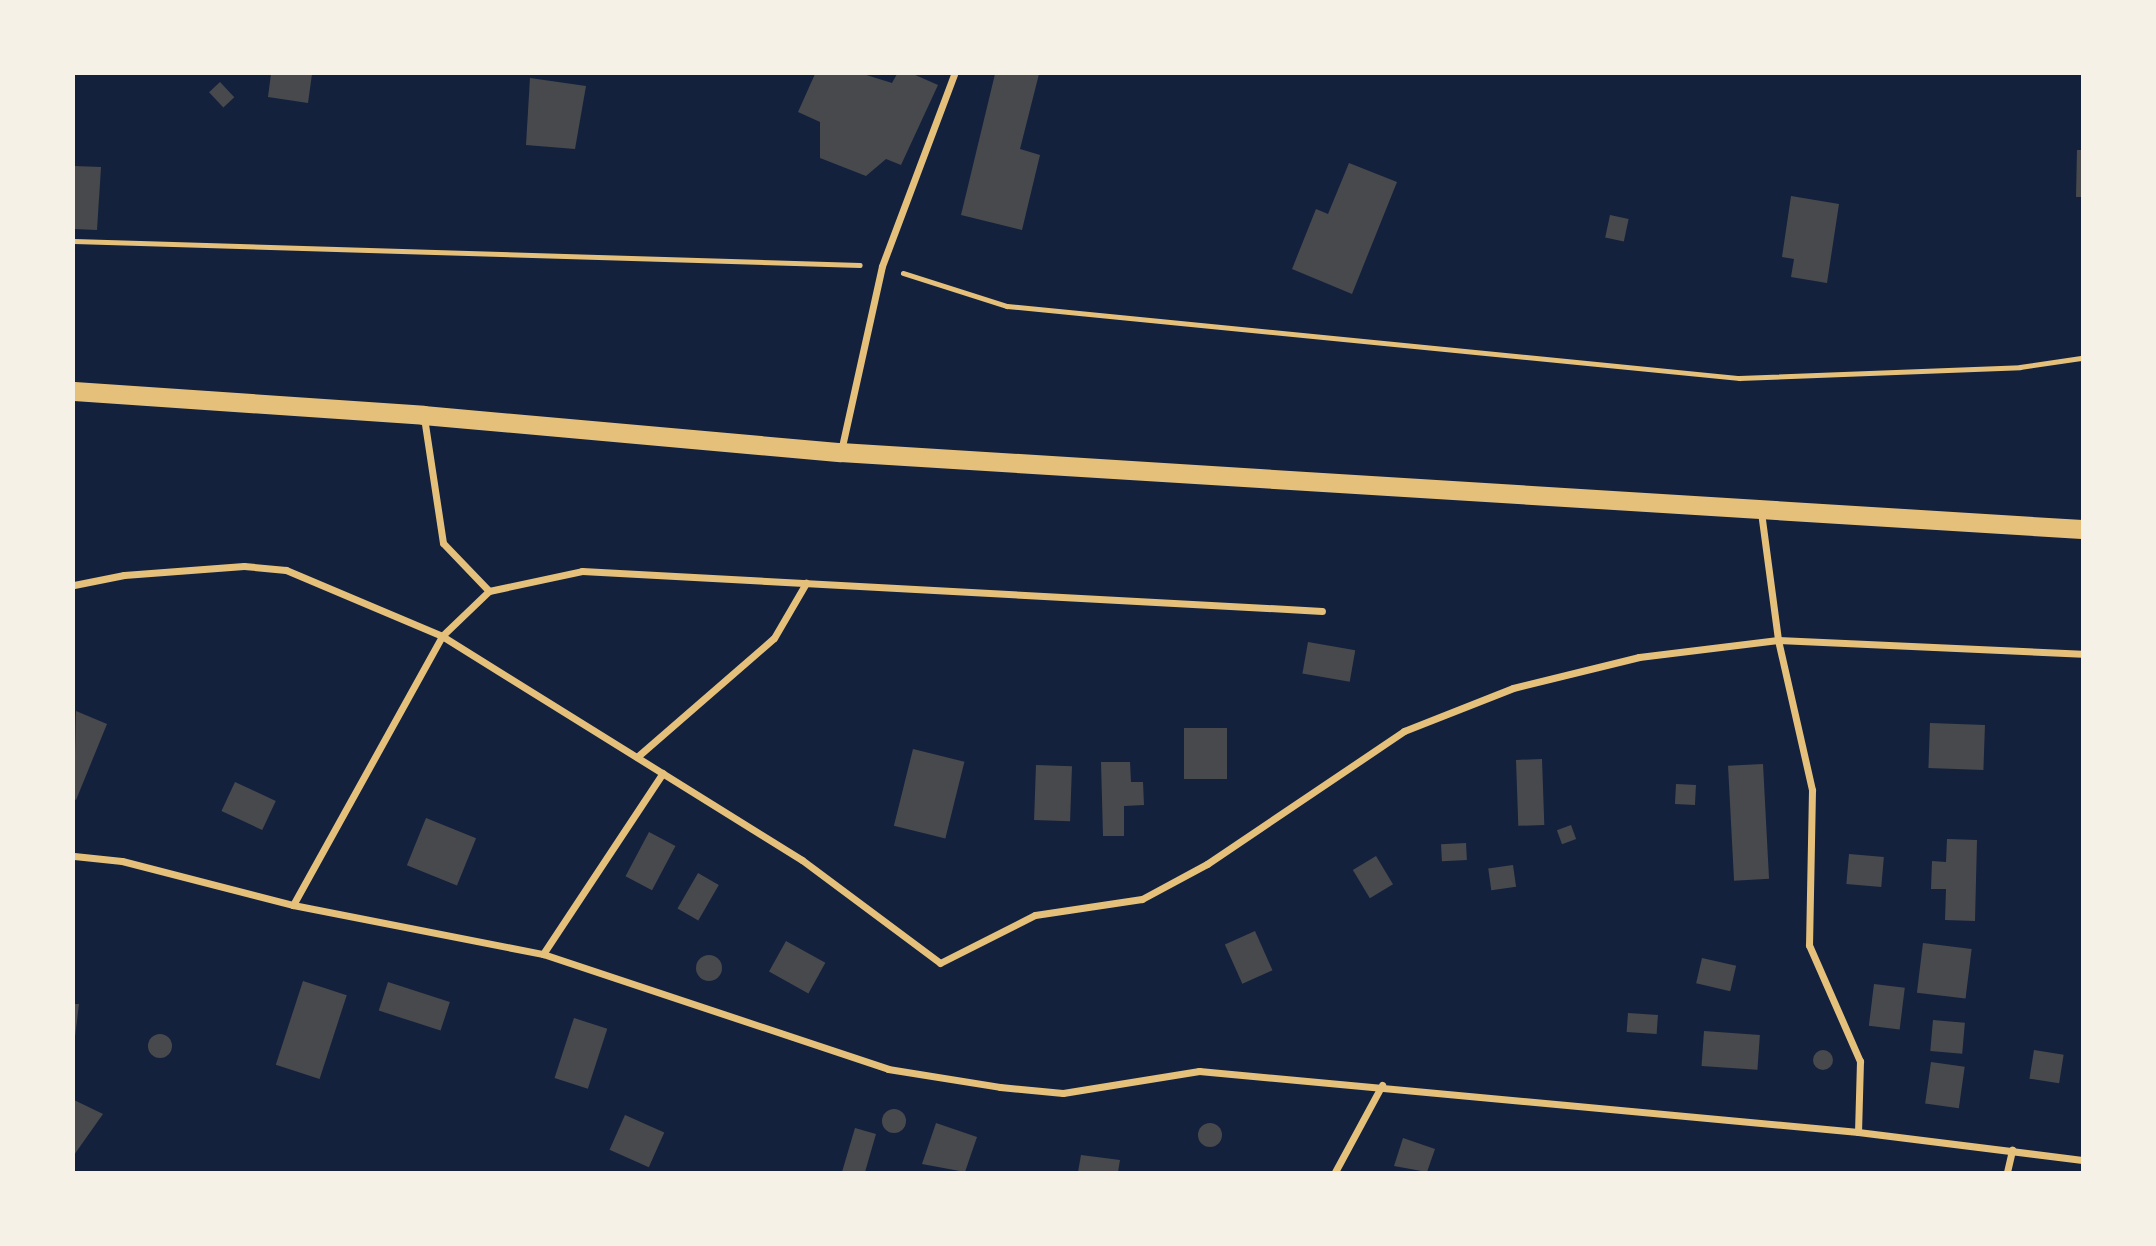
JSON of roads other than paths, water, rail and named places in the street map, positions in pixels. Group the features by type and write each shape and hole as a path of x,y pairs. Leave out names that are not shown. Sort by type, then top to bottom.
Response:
{"highway":[{"path":"74,391 423,415 840,452 1760,506 2082,529"}],"street":[{"path":"840,452 882,266 954,74"},
{"path":"423,415 443,543 489,591"},
{"path":"1760,506 1778,640 1812,790 1809,944 1860,1061 1858,1132"},
{"path":"74,585 124,575 244,566 286,570 442,636 802,860 940,963 1035,915 1142,899 1207,864 1404,731 1513,688 1639,657 1778,640 2082,654"},
{"path":"293,905 442,636 489,591 582,571 1322,611"},
{"path":"637,757 774,638 806,583"},
{"path":"543,954 663,773"},
{"path":"74,856 122,861 293,905 543,954 888,1069 1000,1087 1063,1093 1199,1071 1382,1085 1858,1132 2082,1160"},
{"path":"1335,1172 1382,1085"},
{"path":"2007,1172 2012,1150"}]}
